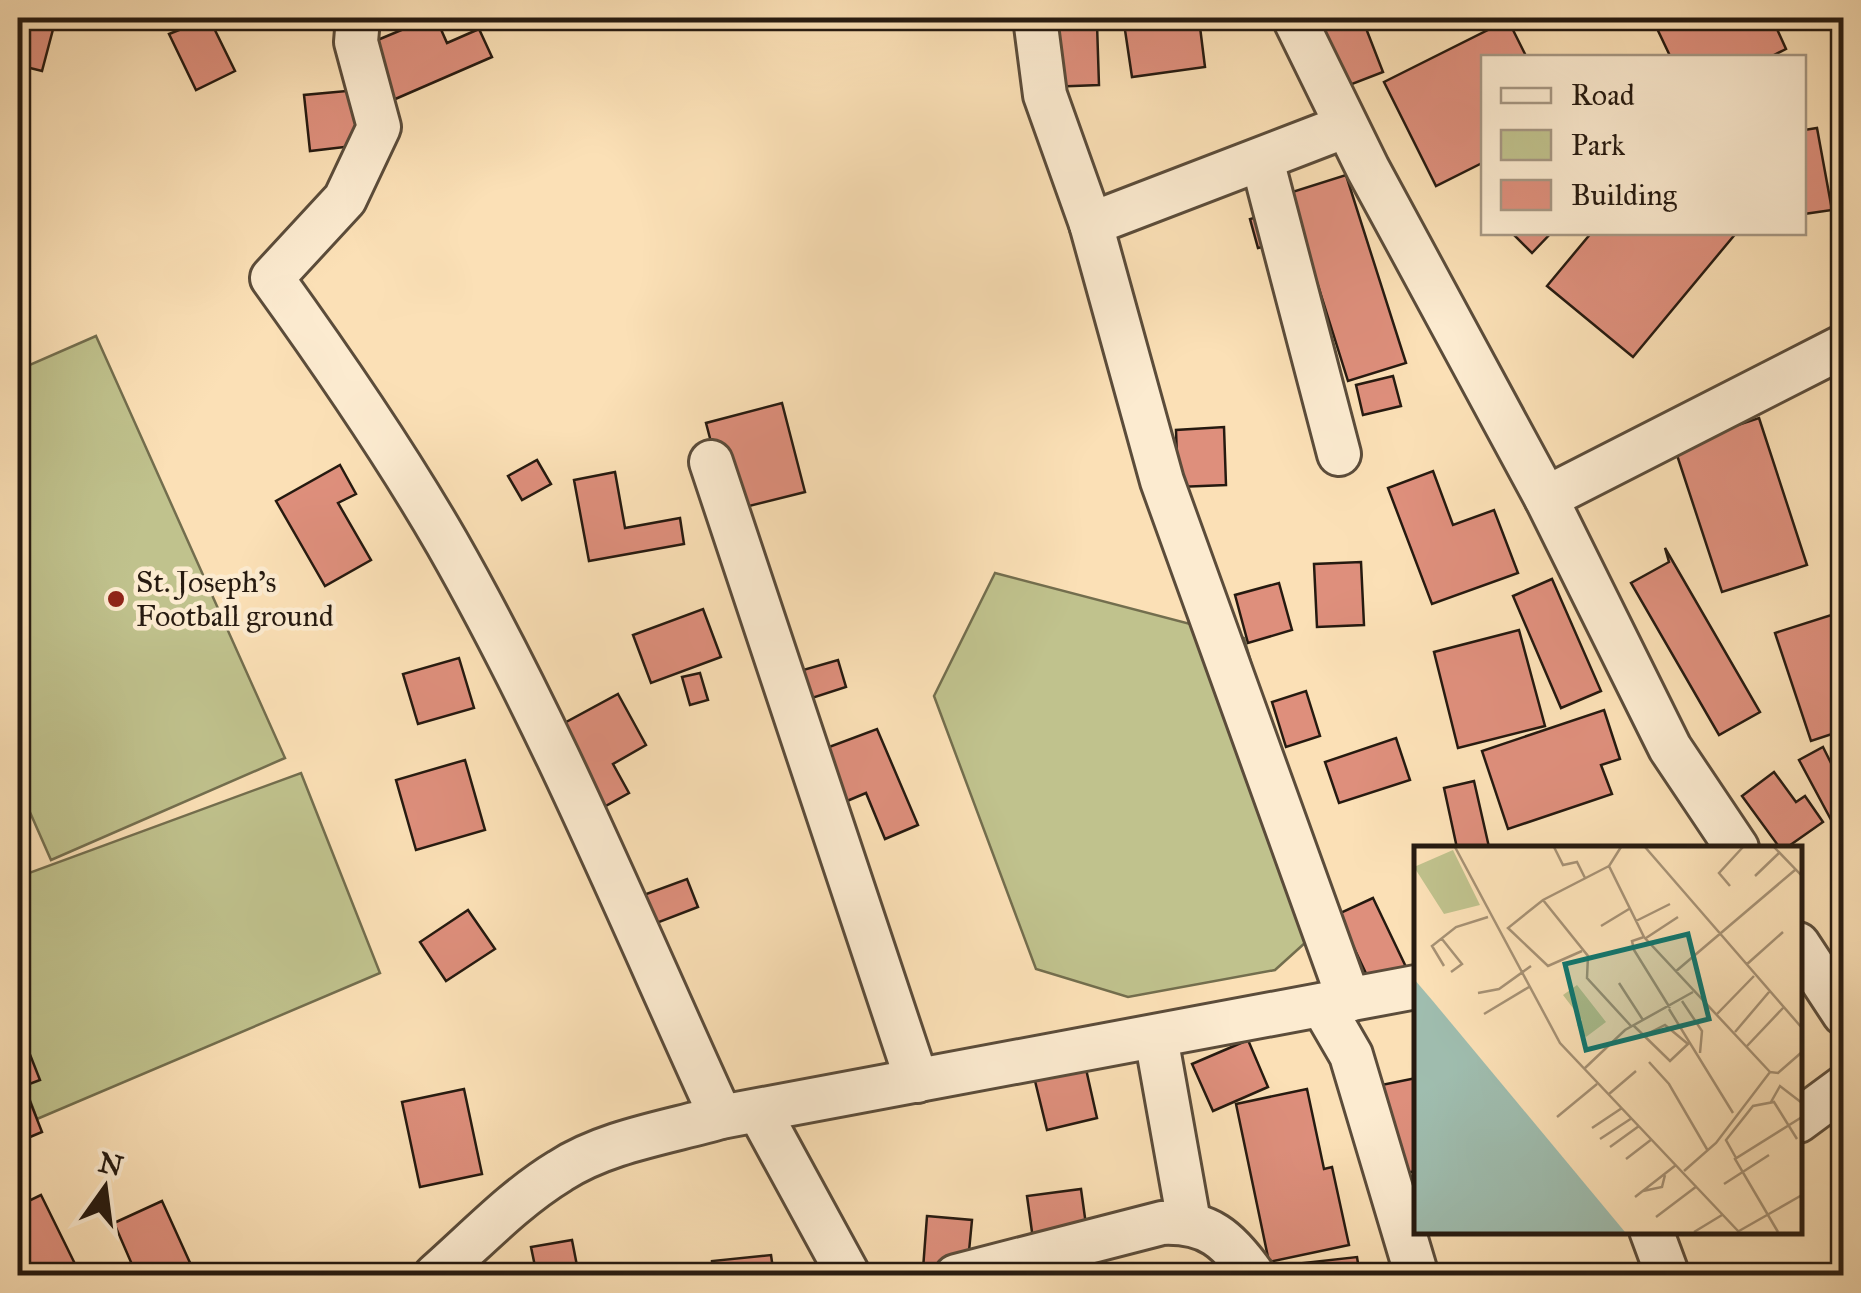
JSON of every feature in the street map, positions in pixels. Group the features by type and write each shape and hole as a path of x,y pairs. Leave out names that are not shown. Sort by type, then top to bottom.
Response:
{"street":[{"path":"358,18 356,42 379,127 345,199 272,278 350,385 448,544 740,1115 849,1276"},
{"path":"1036,18 1045,95 1091,224 1162,482 1336,1003 1417,1276"},
{"path":"1294,18 1346,126 1546,498 1670,748 1734,846"},
{"path":"1091,224 1346,126"},
{"path":"1262,160 1339,454"},
{"path":"1546,498 1844,346"},
{"path":"711,462 917,1080"},
{"path":"1801,949 1844,1014"},
{"path":"436,1276 513,1205 562,1169 622,1145 740,1115 1414,988"},
{"path":"1156,1037 1189,1222"},
{"path":"1801,1119 1844,1087"},
{"path":"956,1276 1162,1224 1189,1222 1211,1229 1230,1243 1254,1276"}],"green space":[{"name":"St. Joseph's Football ground","path":"96,336 285,758 51,860 18,785 18,370"},
{"path":"995,573 1244,638 1327,923 1275,970 1128,997 1036,969 934,696"},
{"path":"301,773 380,973 37,1119 18,1068 18,877"}],"building":[{"path":"18,18 56,18 42,71 18,65"},
{"path":"209,18 235,71 196,90 169,34"},
{"path":"436,18 447,43 479,29 492,57 393,100 368,44"},
{"path":"1320,18 1362,18 1383,72 1347,86"},
{"path":"1652,18 1772,18 1786,49 1774,55 1670,55"},
{"path":"1199,19 1205,67 1132,77 1125,30"},
{"path":"1508,20 1526,55 1481,55 1481,164 1436,186 1384,82"},
{"path":"1097,24 1099,85 1048,87 1046,26"},
{"path":"357,90 362,145 310,151 304,95"},
{"path":"1817,128 1832,210 1806,214 1806,130"},
{"path":"1346,175 1406,363 1348,381 1289,193"},
{"path":"1271,213 1279,243 1258,248 1250,219"},
{"path":"1514,235 1549,235 1532,253"},
{"path":"1590,235 1735,235 1633,357 1547,286"},
{"path":"1393,376 1401,406 1363,415 1356,385"},
{"path":"782,403 805,492 729,511 706,423"},
{"path":"1759,418 1807,565 1722,592 1674,446"},
{"path":"1224,427 1226,485 1178,487 1176,430"},
{"path":"537,460 551,484 522,500 508,476"},
{"path":"340,465 356,494 338,503 371,560 325,586 276,501"},
{"path":"1433,471 1453,525 1494,510 1518,573 1432,604 1388,488"},
{"path":"615,472 625,528 680,518 684,544 589,561 574,480"},
{"path":"1665,548 1760,712 1719,735 1631,583 1669,562"},
{"path":"1361,562 1364,625 1317,627 1314,564"},
{"path":"1552,579 1601,691 1561,708 1513,596"},
{"path":"1279,583 1292,630 1248,643 1235,595"},
{"path":"703,609 721,657 651,683 633,635"},
{"path":"1844,611 1844,730 1811,741 1775,633"},
{"path":"1519,630 1545,726 1458,748 1434,652"},
{"path":"459,658 474,708 418,724 403,674"},
{"path":"838,660 846,687 812,698 803,670"},
{"path":"700,673 708,700 690,705 682,677"},
{"path":"1306,691 1320,736 1286,747 1272,702"},
{"path":"618,694 646,745 613,764 629,793 602,808 557,727"},
{"path":"1604,710 1620,759 1601,765 1612,794 1508,829 1482,751"},
{"path":"877,729 918,825 885,839 866,793 828,809 805,756"},
{"path":"1396,738 1410,780 1339,803 1325,762"},
{"path":"1823,747 1833,767 1844,761 1844,844 1799,760"},
{"path":"465,760 485,830 416,850 396,780"},
{"path":"1774,772 1796,802 1805,796 1823,822 1789,846 1779,846 1742,796"},
{"path":"1474,781 1489,846 1457,846 1444,788"},
{"path":"687,879 698,907 641,929 630,900"},
{"path":"1373,898 1406,967 1371,984 1338,914"},
{"path":"468,910 495,949 446,981 420,942"},
{"path":"18,1024 40,1080 24,1086 42,1132 18,1142"},
{"path":"1248,1040 1268,1087 1213,1111 1192,1064"},
{"path":"1086,1069 1097,1118 1047,1130 1035,1081"},
{"path":"1414,1078 1414,1171 1370,1180 1352,1091"},
{"path":"464,1089 482,1174 420,1187 402,1102"},
{"path":"1307,1089 1324,1169 1332,1167 1349,1245 1269,1262 1236,1104"},
{"path":"1081,1189 1092,1268 1038,1275 1027,1196"},
{"path":"41,1195 77,1268 62,1276 18,1276 18,1206"},
{"path":"162,1201 196,1276 137,1276 114,1223"},
{"path":"927,1216 972,1220 967,1272 923,1269"},
{"path":"572,1240 579,1276 537,1276 531,1247"},
{"path":"771,1255 774,1276 713,1276 712,1261"},
{"path":"1357,1257 1360,1276 1296,1276 1294,1264"}],"place":[{"name":"St. Joseph's Football ground","path":"116,599"}]}
